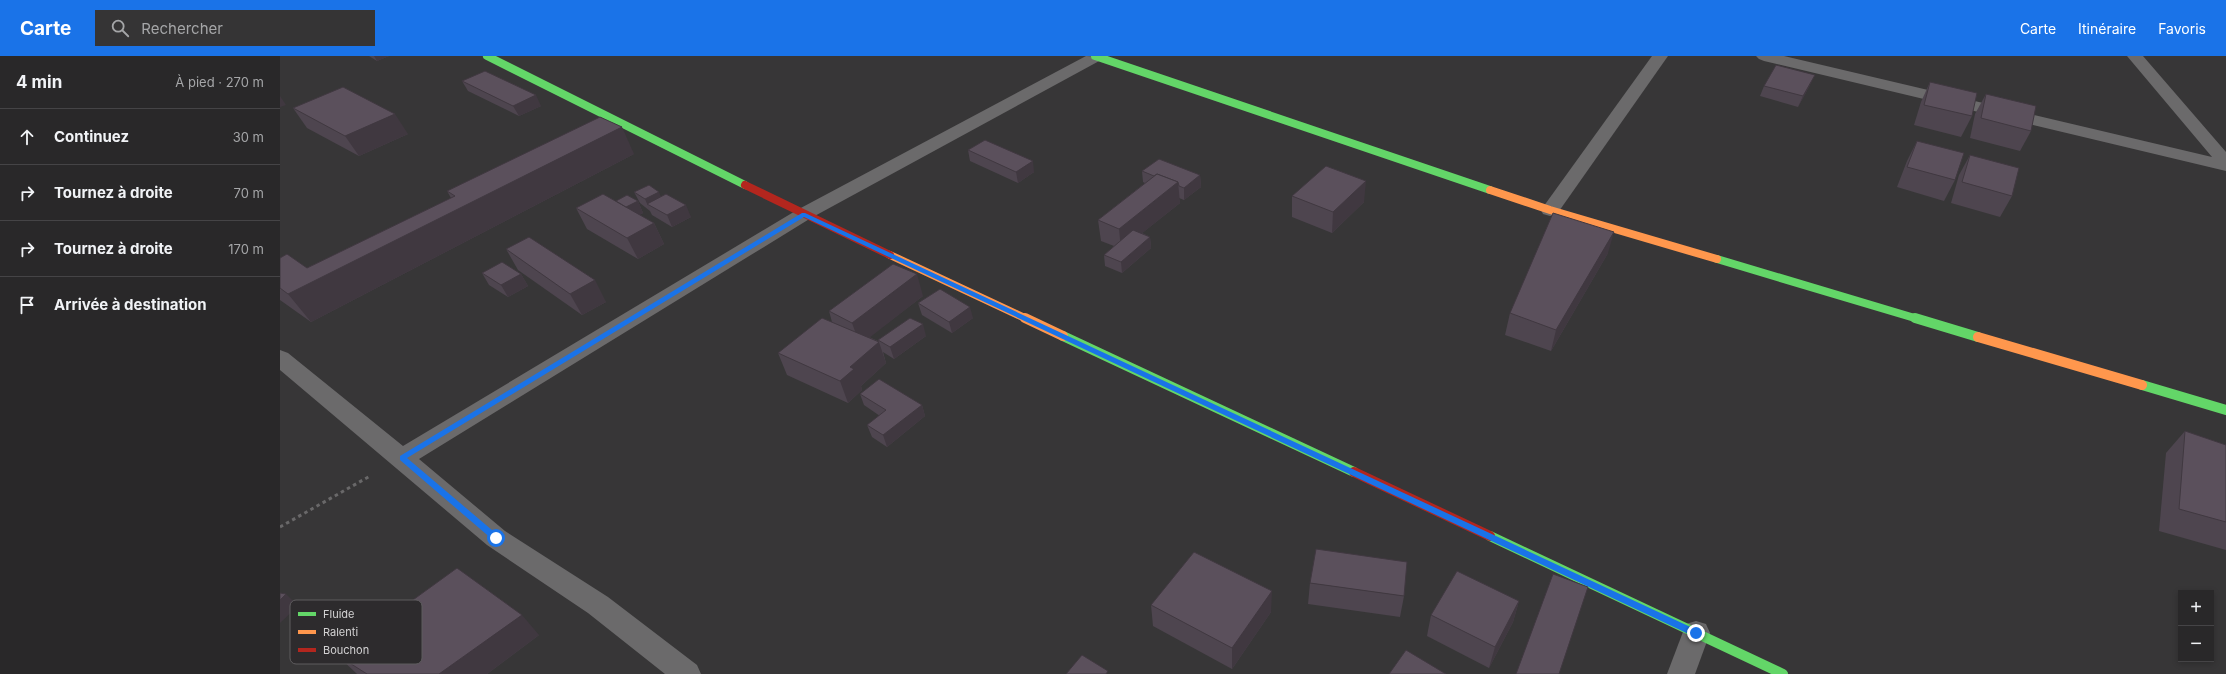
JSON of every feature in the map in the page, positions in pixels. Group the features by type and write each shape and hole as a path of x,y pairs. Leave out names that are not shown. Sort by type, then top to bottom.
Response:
{"street":[{"path":"487,56 804,214 1783,674"},
{"path":"402,458 804,214 1095,56 1550,210 2226,410"},
{"path":"1550,210 1660,56"},
{"path":"1764,56 2226,164"},
{"path":"2135,56 2226,164"},
{"path":"280,358 402,458 496,538 598,605 687,674"},
{"path":"1681,674 1696,633"}],"path":[{"path":"280,527 402,458"}],"building":[{"path":"1776,65 1815,75 1803,96 1764,86"},
{"path":"485,71 536,95 513,106 462,81"},
{"path":"1930,82 1977,93 1972,116 1924,105"},
{"path":"343,87 395,114 345,136 293,108"},
{"path":"1986,94 2036,106 2031,131 1981,118"},
{"path":"600,117 622,127 288,294 280,288 280,258 287,254 307,268 455,196 447,191"},
{"path":"985,140 1033,161 1016,172 968,150"},
{"path":"1917,141 1964,153 1955,180 1907,167"},
{"path":"1970,155 2019,168 2012,196 1962,182"},
{"path":"1159,159 1200,175 1184,188 1179,186 1178,182 1157,174 1154,176 1142,171"},
{"path":"1326,166 1366,181 1333,212 1292,196"},
{"path":"1157,174 1178,182 1119,229 1098,220"},
{"path":"649,185 659,192 645,199 634,192"},
{"path":"603,194 654,223 627,238 576,208"},
{"path":"666,194 686,205 667,215 647,204"},
{"path":"627,195 638,201 626,207 616,201"},
{"path":"1553,213 1614,232 1556,330 1510,313"},
{"path":"1133,230 1150,237 1121,262 1104,255"},
{"path":"529,237 595,280 570,294 506,249"},
{"path":"502,262 521,274 501,285 482,273"},
{"path":"893,264 917,274 852,323 829,311"},
{"path":"940,289 970,307 949,322 918,303"},
{"path":"822,318 879,342 850,367 854,369 840,381 778,353"},
{"path":"910,318 923,324 890,347 878,340"},
{"path":"879,379 922,405 883,435 867,425 886,410 860,394"},
{"path":"2185,431 2226,445 2226,522 2179,509"},
{"path":"1316,549 1407,562 1404,596 1310,583"},
{"path":"1194,552 1272,591 1232,648 1151,605"},
{"path":"457,568 522,615 439,674 367,674 351,664 422,664 422,600 413,600"},
{"path":"1457,571 1519,601 1495,647 1431,615"},
{"path":"1553,574 1588,587 1559,674 1516,674"},
{"path":"280,593 286,594 280,600"},
{"path":"1406,650 1446,674 1389,674"},
{"path":"1082,655 1108,671 1106,674 1066,674"}],"traffic: fast":[{"path":"487,56 745,185"},
{"path":"1095,56 1490,190"},
{"path":"1717,259 1978,337"},
{"path":"1063,336 1354,472"},
{"path":"2142,385 2226,410"},
{"path":"1490,536 1783,674"}],"traffic: slow":[{"path":"1490,190 1550,210 1717,259"},
{"path":"890,255 1063,336"},
{"path":"1978,337 2142,385"}],"traffic: jam":[{"path":"745,185 890,255"},
{"path":"1354,472 1490,536"}],"route":[{"path":"496,538 402,458 804,214 1696,633"}]}
